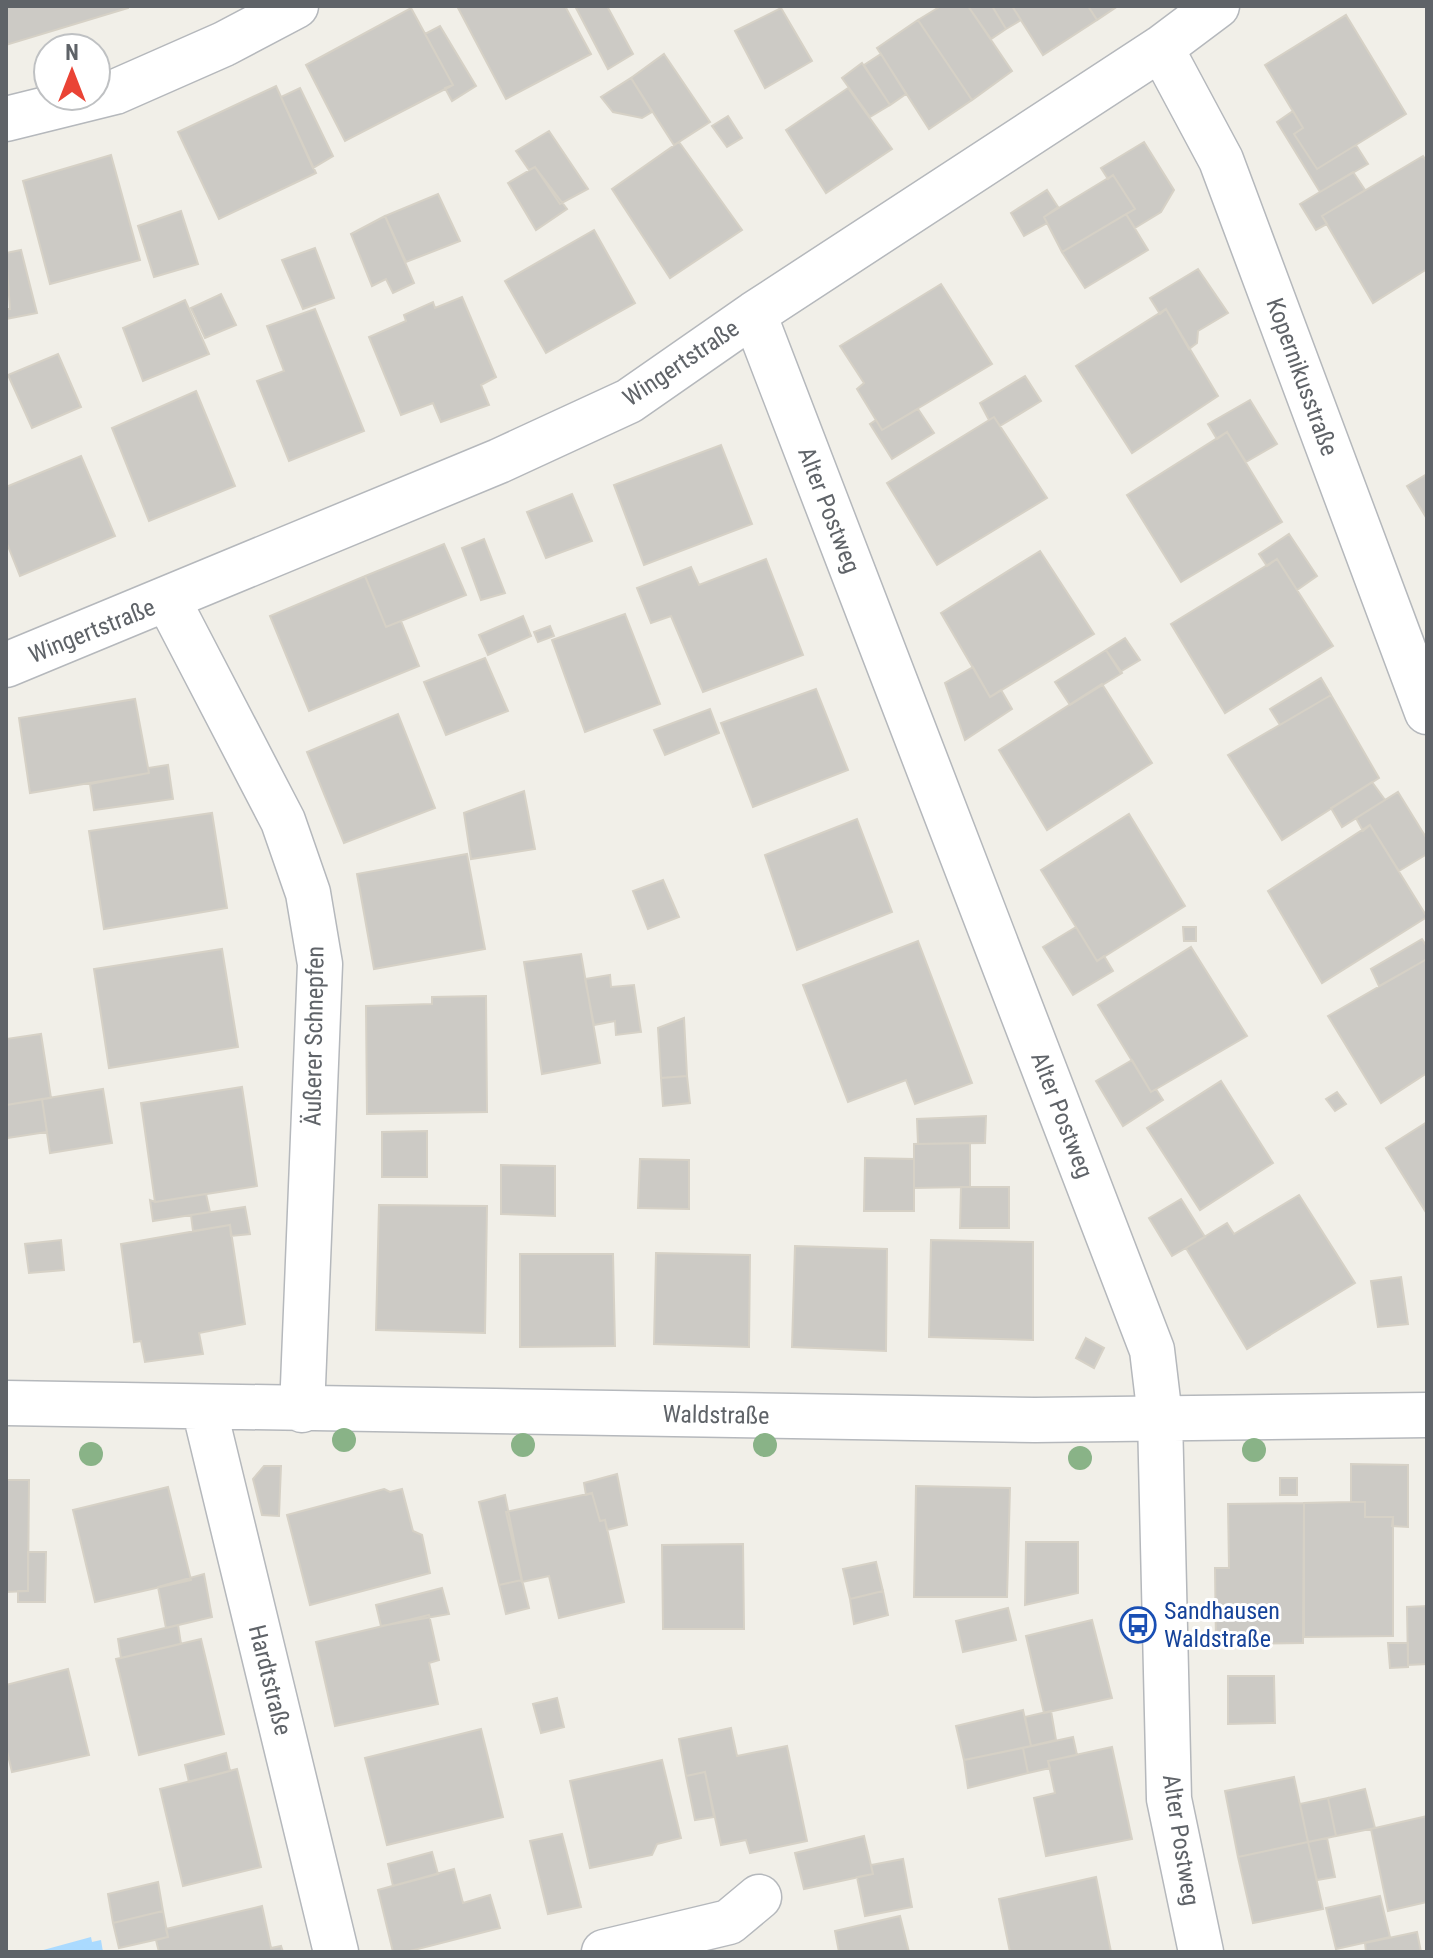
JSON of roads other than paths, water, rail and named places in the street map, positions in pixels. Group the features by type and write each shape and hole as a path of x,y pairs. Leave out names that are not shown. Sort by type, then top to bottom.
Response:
{"street":[{"path":"6,119 115,92 224,44 296,6"},
{"name":"Wingertstraße","path":"6,665 499,461 629,401 754,314 1161,48 1217,6"},
{"name":"Kopernikusstraße","path":"1161,48 1221,160 1427,712"},
{"name":"Alter Postweg","path":"754,314 1152,1350 1160,1417 1169,1799 1201,1952"},
{"name":"Äußerer Schnepfen","path":"168,600 283,821 308,893 313,921 320,964 302,1410"},
{"name":"Waldstraße","path":"6,1403 1035,1420 1427,1415"},
{"name":"Hardtstraße","path":"204,1408 336,1952"},
{"path":"604,1952 729,1922 759,1897"}],"water":[{"path":"91,1937 92,1942 101,1940 103,1952 36,1952"}],"place":[{"name":"Sandhausen Waldstraße","path":"1138,1625"}]}
